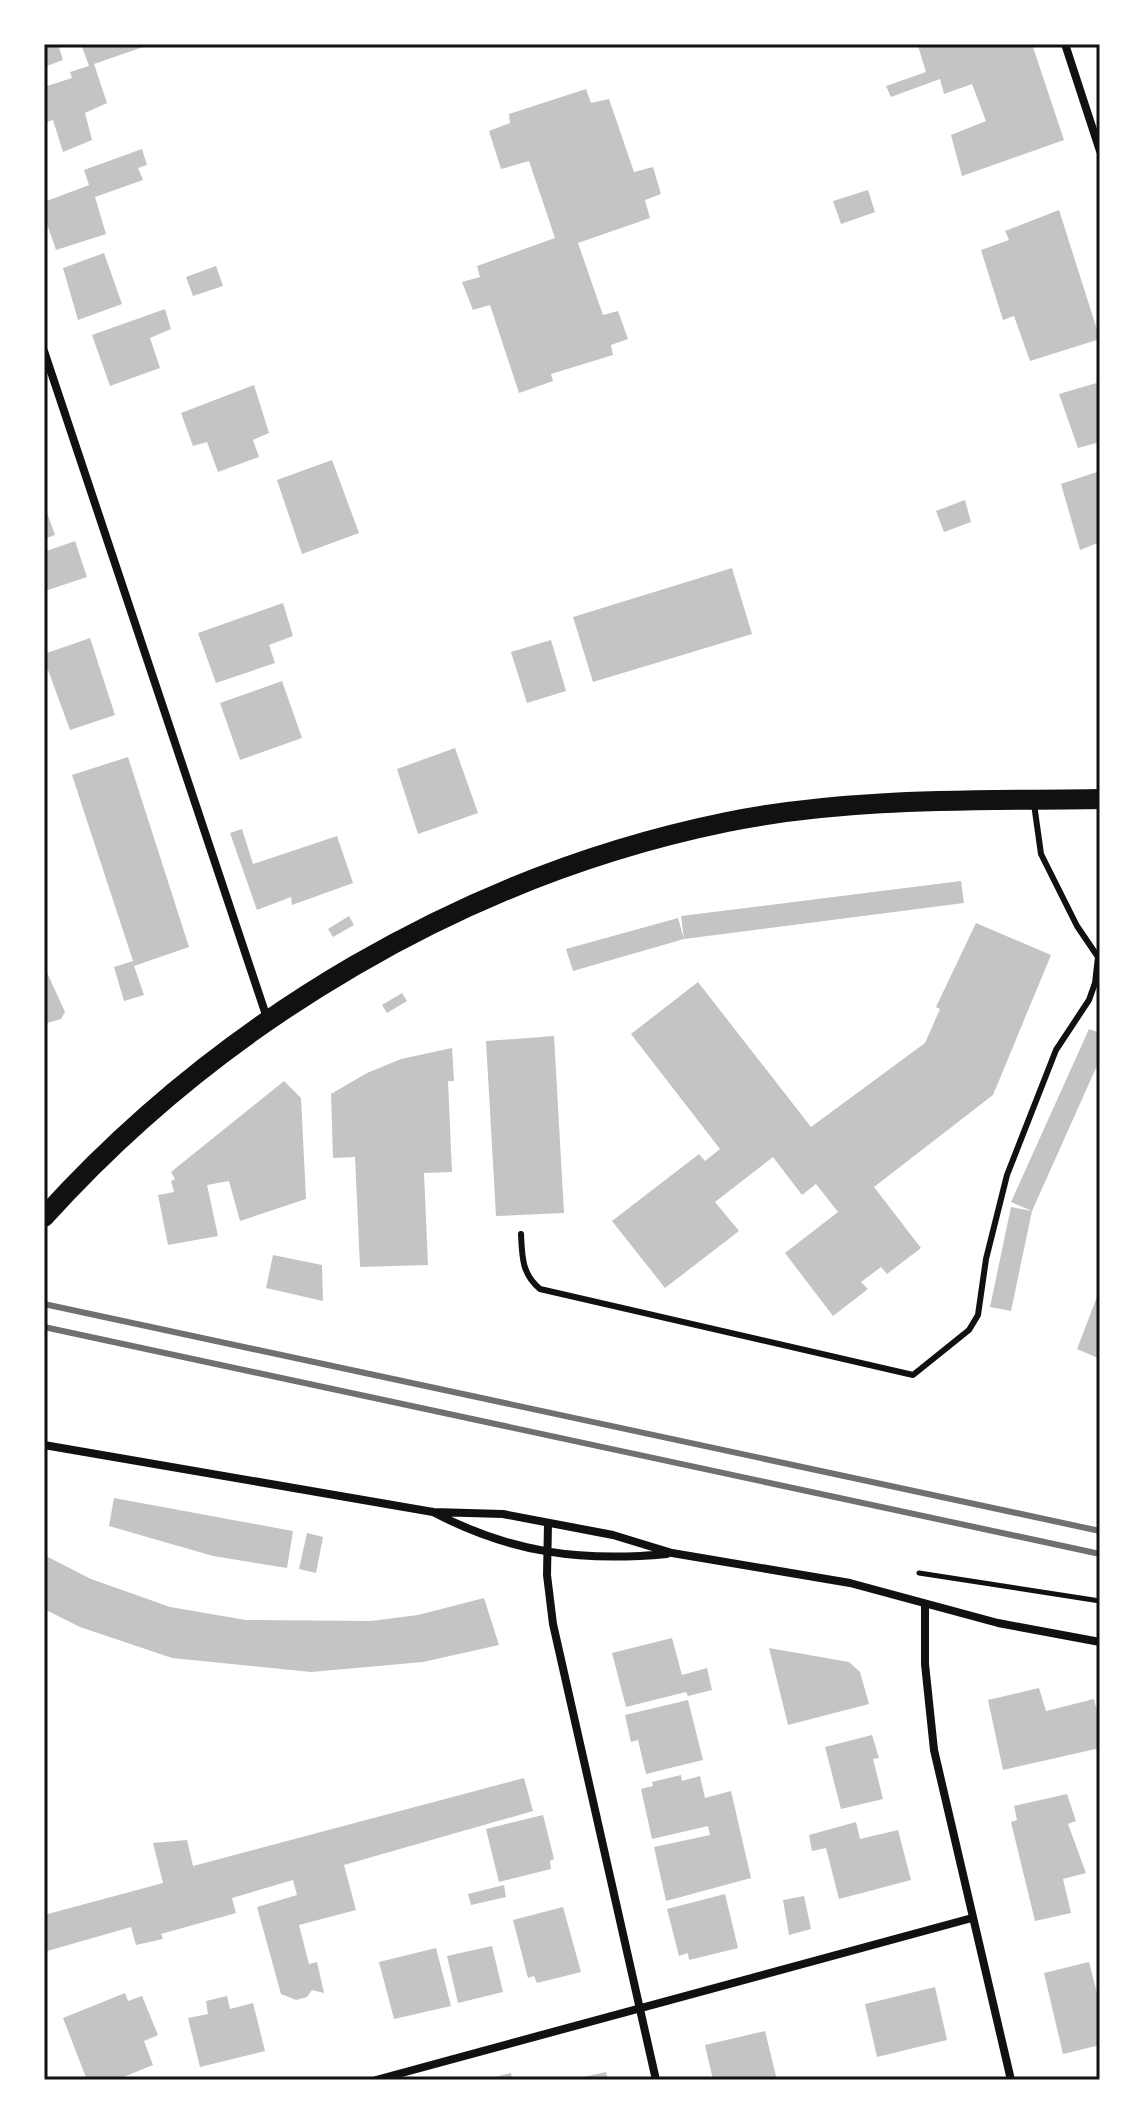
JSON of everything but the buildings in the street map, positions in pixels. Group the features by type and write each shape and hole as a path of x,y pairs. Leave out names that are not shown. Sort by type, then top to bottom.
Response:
{"main road":[{"path":"47,1207 151,1109 268,1020 420,929 594,858 729,821 800,811 915,800 1100,799"}],"street":[{"path":"1065,44 1100,151"},
{"path":"44,351 268,1020"},
{"path":"44,1445 433,1512 503,1514 613,1535 672,1553 850,1583 998,1623 1100,1642"},
{"path":"433,1512 480,1535 547,1553 629,1557 672,1553"},
{"path":"548,1524 547,1553 553,1624 656,2080"},
{"path":"925,1604 925,1664 934,1750 1011,2080"},
{"path":"376,2080 972,1918"}],"lane":[{"path":"521,1234 522,1262 528,1279 540,1289 913,1375 924,1369 969,1330 978,1315 986,1259 1007,1175 1056,1050 1089,1000 1095,983 1098,957 1077,926 1041,854 1033,800"}],"railway":[{"path":"44,1304 1100,1531"},
{"path":"44,1327 1100,1554"}]}
